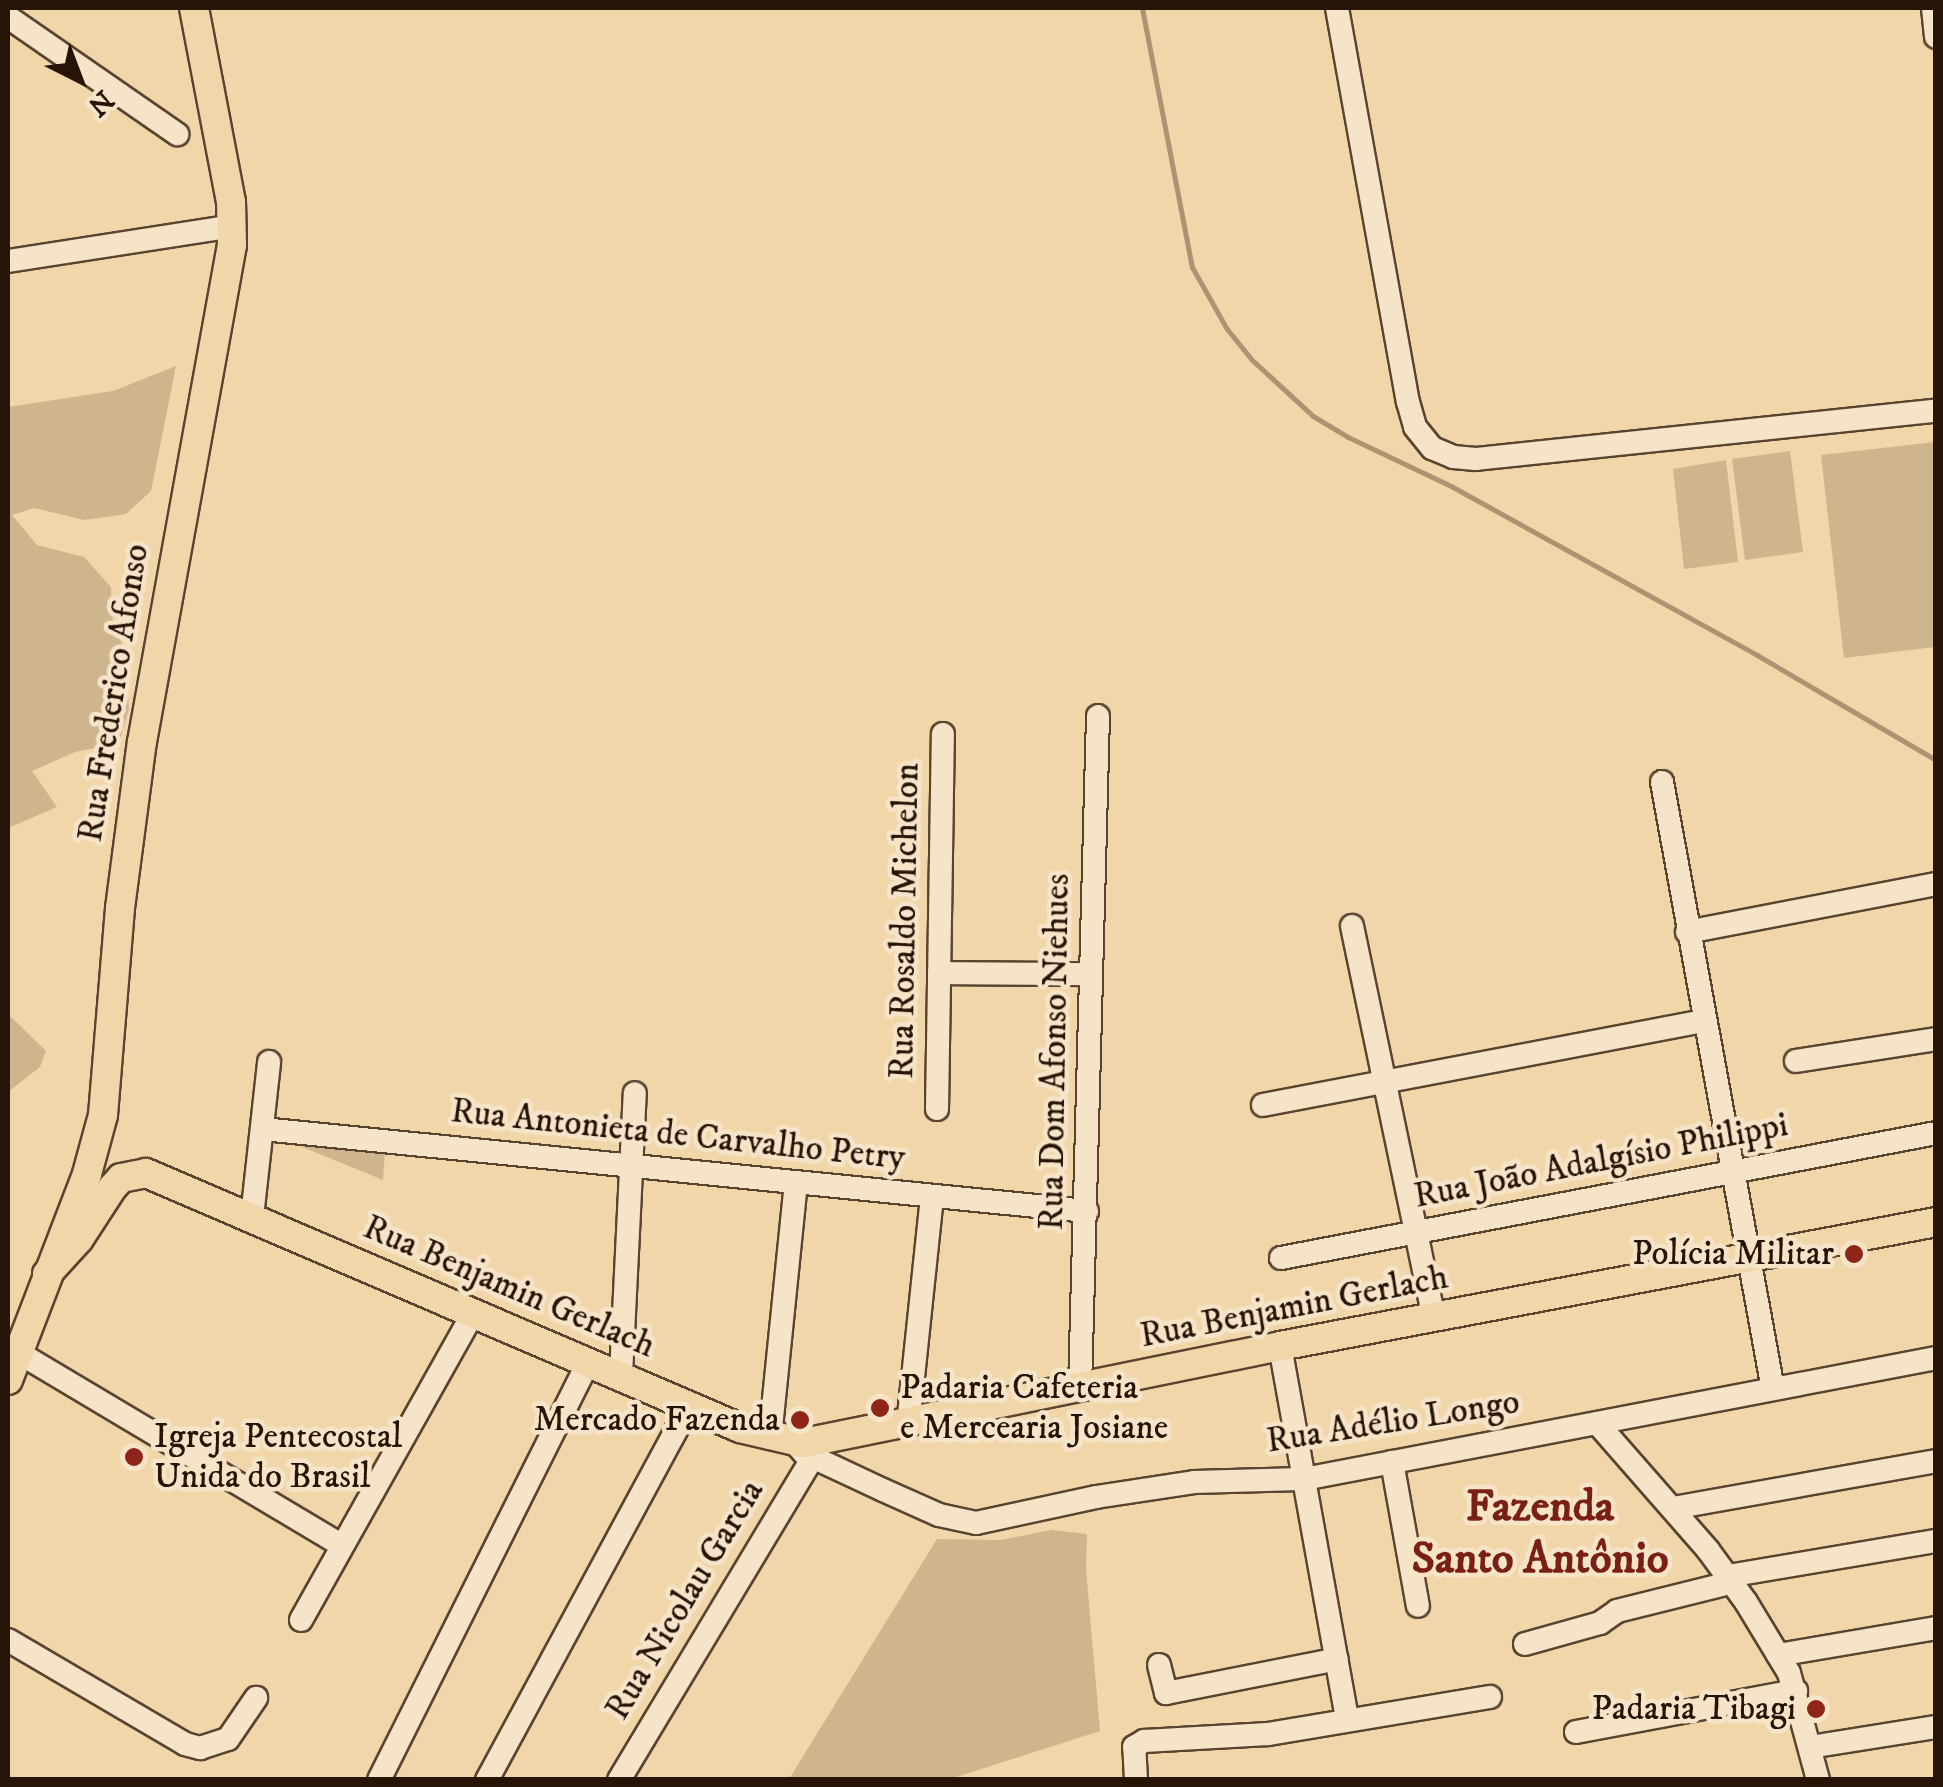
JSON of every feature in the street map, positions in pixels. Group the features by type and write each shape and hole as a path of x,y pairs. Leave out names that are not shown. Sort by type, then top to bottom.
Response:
{"main road":[{"name":"Rua Frederico Afonso","path":"8,1380 87,1174 104,1115 134,795 233,226 194,8"},
{"name":"Rua Benjamin Gerlach","path":"47,1274 68,1253 112,1188 136,1173 252,1217 690,1406 798,1445 1280,1346 1936,1222"}],"street":[{"path":"1337,8 1408,402 1414,428 1432,448 1452,458 1476,460 1936,411"},
{"path":"1933,8 1936,37"},
{"path":"8,18 177,134"},
{"path":"8,261 233,226"},
{"name":"Rua Dom Afonso Niehues","path":"1080,1388 1098,716"},
{"name":"Rua Rosaldo Michelon","path":"937,1109 942,734"},
{"path":"1662,782 1686,932 1773,1389"},
{"path":"1686,932 1936,884"},
{"path":"1352,926 1434,1318"},
{"path":"939,973 1091,974"},
{"path":"1263,1106 1704,1021"},
{"path":"1796,1061 1936,1040"},
{"path":"252,1217 270,1062"},
{"path":"621,1376 635,1093"},
{"name":"Rua Antonieta de Carvalho Petry","path":"262,1128 1087,1211"},
{"name":"Rua João Adalgísio Philippi","path":"1280,1258 1936,1132"},
{"path":"796,1182 798,1445"},
{"path":"908,1425 932,1196"},
{"path":"301,1620 473,1314"},
{"path":"1280,1346 1347,1718"},
{"path":"19,1352 341,1545"},
{"name":"Rua Adélio Longo","path":"798,1445 939,1515 976,1523 1096,1496 1194,1482 1304,1478 1936,1358"},
{"path":"378,1780 588,1362"},
{"path":"487,1780 690,1406"},
{"path":"1596,1423 1673,1508 1730,1579 1778,1655 1796,1692 1817,1777 1793,1780"},
{"name":"Rua Nicolau Garcia","path":"620,1780 798,1445"},
{"path":"1673,1508 1936,1461"},
{"path":"1392,1462 1418,1606"},
{"path":"1525,1644 1600,1623 1617,1611 1730,1579 1936,1540"},
{"path":"1778,1655 1936,1628"},
{"path":"8,1640 185,1744 200,1748 228,1740 256,1698"},
{"path":"1159,1665 1166,1693 1337,1659"},
{"path":"1576,1732 1796,1692"},
{"path":"1136,1780 1134,1747 1144,1741 1268,1734 1347,1718 1490,1698"},
{"path":"1810,1747 1936,1727"}],"shaded area":[{"path":"176,366 151,491 126,514 84,520 34,508 12,515 37,545 84,557 111,587 113,625 125,650 129,709 119,743 75,752 32,771 57,807 8,828 8,407 113,391"},
{"path":"1935,442 1935,647 1844,658 1821,455"},
{"path":"1790,451 1803,552 1745,560 1732,459"},
{"path":"1726,460 1738,562 1684,569 1673,469"},
{"path":"8,1014 46,1051 40,1067 8,1092"},
{"path":"283,1139 385,1152 383,1180"},
{"path":"1051,1530 1087,1534 1086,1569 1100,1731 950,1779 789,1779 937,1539 1001,1540"}],"waterway":[{"path":"1142,8 1192,267 1227,329 1251,359 1313,416 1348,437 1451,486 1757,655 1936,760"}],"place":[{"name":"Polícia Militar","path":"1854,1254"},
{"name":"Padaria Cafeteria e Mercearia Josiane","path":"880,1408"},
{"name":"Mercado Fazenda","path":"800,1420"},
{"name":"Igreja Pentecostal Unida do Brasil","path":"134,1457"},
{"name":"Padaria Tibagi","path":"1816,1709"}],"district":[{"name":"Fazenda Santo Antônio","path":"1540,1534"}]}
